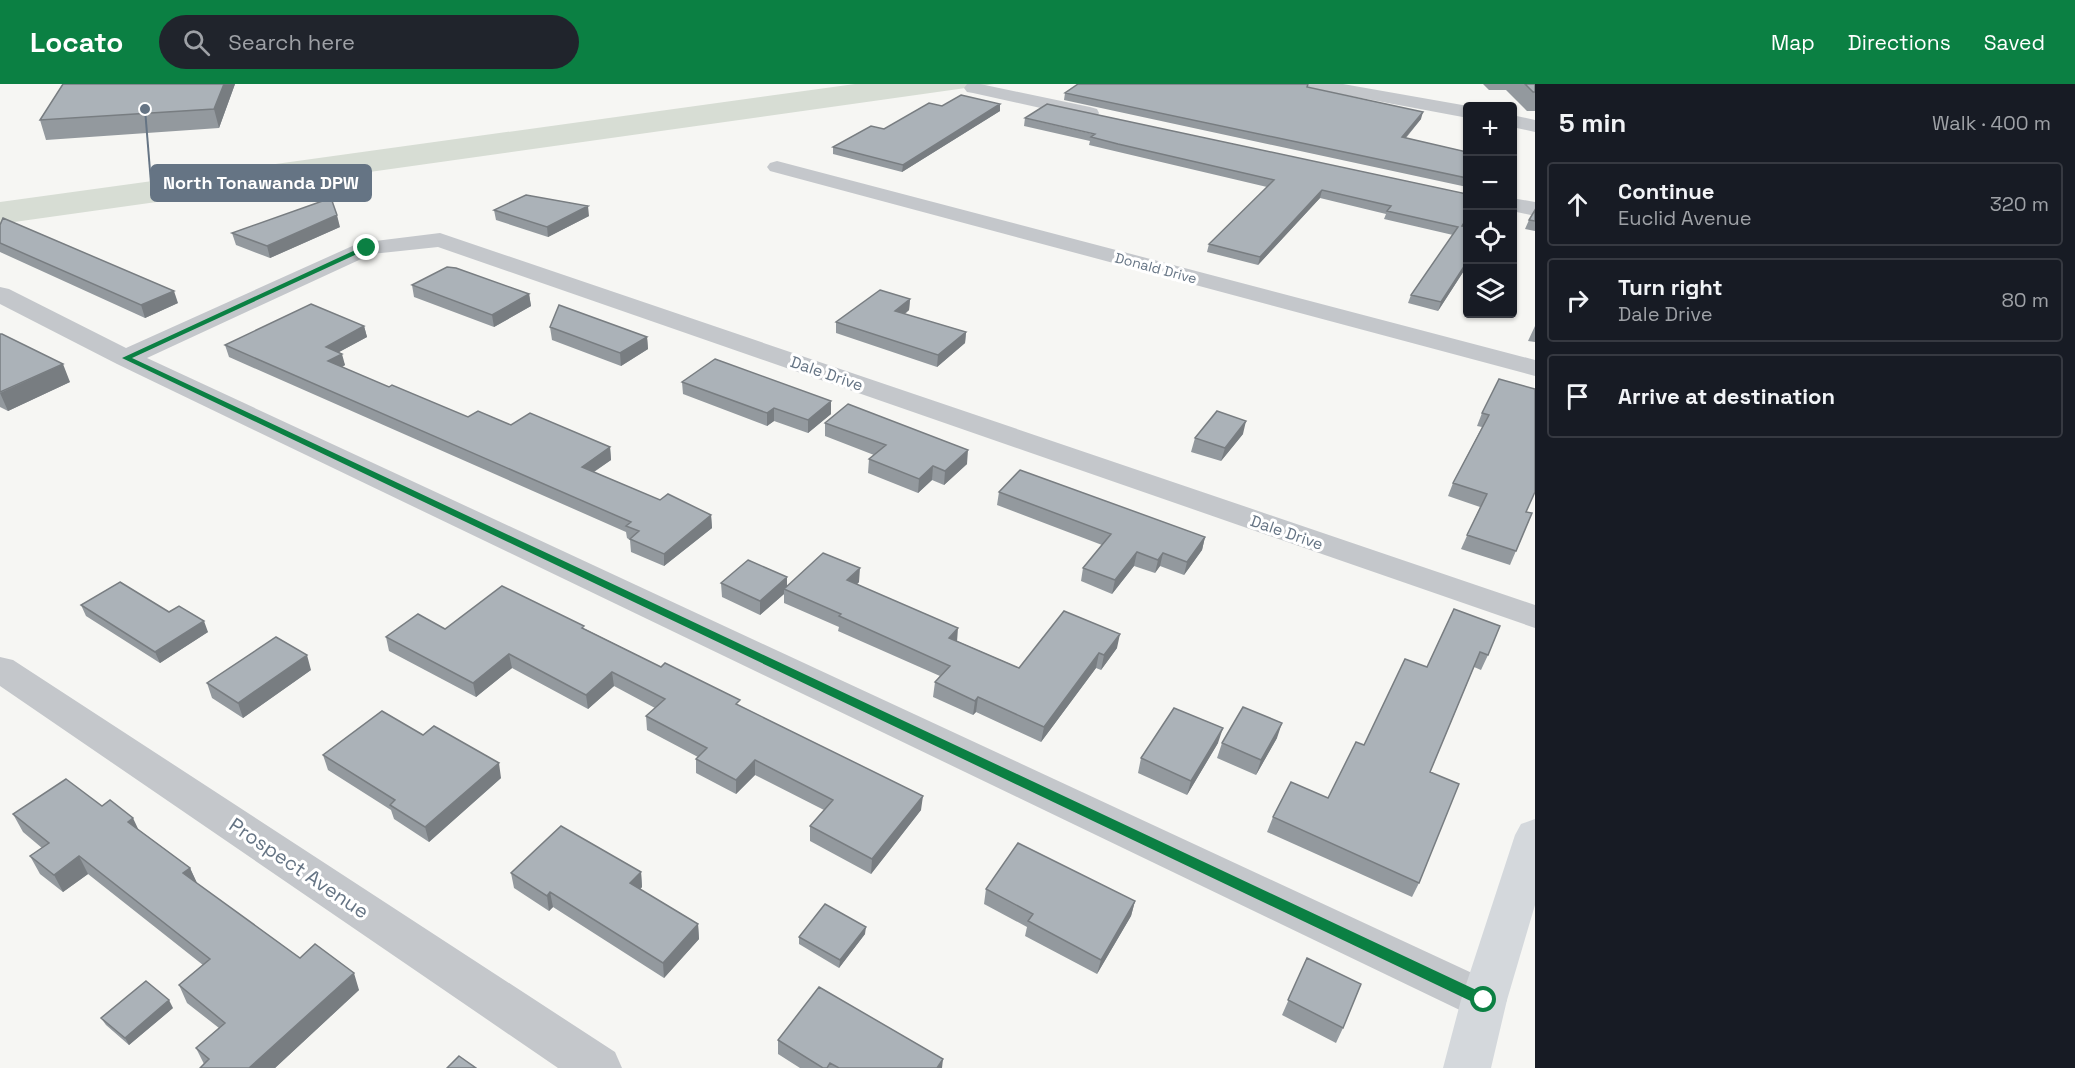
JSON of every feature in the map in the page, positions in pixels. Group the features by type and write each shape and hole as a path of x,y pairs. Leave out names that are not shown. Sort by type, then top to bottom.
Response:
{"main road":[{"path":"1467,1068 1484,1000 1535,835"}],"street":[{"path":"1313,84 1460,111"},
{"path":"1433,84 1460,111"},
{"path":"973,88 1111,118"},
{"path":"1517,122 1535,126"},
{"name":"Donald Drive","path":"777,167 1535,368"},
{"path":"1517,205 1535,209"},
{"name":"Dale Drive","path":"126,358 367,248 440,240 1535,617"},
{"path":"0,294 126,358 1484,1000"},
{"name":"Prospect Avenue","path":"0,669 598,1068"}],"shaded area":[{"path":"855,84 994,84 0,224 0,202"}],"building":[{"path":"63,84 224,84 214,109 40,120"},
{"path":"1078,84 1308,84 1307,87 1423,112 1402,137 1463,151 1463,177 1065,93"},
{"path":"1525,84 1535,84 1535,92 1533,92"},
{"path":"961,95 1000,104 903,165 833,147 871,126 884,129 929,103 942,106"},
{"path":"1047,104 1463,193 1463,268 1441,302 1411,295 1458,227 1387,211 1391,206 1322,190 1260,257 1209,244 1274,180 1118,144 1091,137 1095,134 1025,118"},
{"path":"526,195 588,206 547,227 494,210"},
{"path":"331,198 337,215 267,246 232,233"},
{"path":"1535,210 1535,221 1529,220"},
{"path":"3,218 174,291 141,305 0,243 0,225"},
{"path":"447,267 456,268 529,294 492,315 412,285"},
{"path":"880,290 910,299 895,311 966,332 938,355 836,322"},
{"path":"311,304 364,326 326,347 342,354 328,361 468,417 478,411 511,425 530,413 610,447 582,467 660,500 668,494 711,515 664,554 630,539 639,531 626,526 631,522 225,345"},
{"path":"559,305 647,337 620,353 550,327"},
{"path":"0,334 2,334 63,364 0,392"},
{"path":"715,359 831,401 808,420 774,408 767,413 682,382"},
{"path":"1499,379 1535,389 1535,492 1526,512 1532,513 1516,551 1467,535 1487,494 1453,483 1489,415 1482,413"},
{"path":"848,404 968,450 945,471 933,466 919,479 869,459 886,445 825,423"},
{"path":"1217,411 1246,421 1225,448 1195,438"},
{"path":"1020,470 1205,537 1187,562 1163,553 1158,560 1137,552 1115,580 1083,568 1111,534 999,492"},
{"path":"823,553 860,568 847,580 958,628 949,638 1019,668 1064,611 1120,634 1104,655 1099,653 1044,727 978,697 975,701 935,682 950,666 784,589"},
{"path":"748,560 787,577 760,601 721,583"},
{"path":"120,582 169,612 179,606 204,621 155,652 81,605"},
{"path":"502,586 661,667 665,663 740,700 736,704 923,796 872,859 810,826 833,800 755,760 736,780 696,759 707,748 646,716 665,699 612,672 586,695 509,654 473,683 386,637 418,614 445,629"},
{"path":"1454,609 1500,626 1488,655 1480,652 1430,772 1459,784 1419,883 1273,817 1291,782 1328,798 1356,742 1364,745 1405,659 1427,667"},
{"path":"276,637 307,655 238,703 207,683"},
{"path":"1243,707 1282,723 1261,760 1222,743"},
{"path":"1174,708 1223,728 1191,781 1141,758"},
{"path":"382,711 423,735 434,726 499,763 425,827 390,805 395,800 323,755"},
{"path":"66,779 102,806 110,800 133,818 128,822 190,868 183,873 300,958 315,944 354,973 249,1068 200,1068 209,1059 196,1048 225,1023 179,985 210,959 79,856 54,875 30,856 49,843 13,814"},
{"path":"561,826 641,872 630,883 698,924 663,963 550,892 547,896 511,873"},
{"path":"1018,843 1135,901 1101,960 1028,921 1033,914 986,889"},
{"path":"825,904 866,927 840,960 799,937"},
{"path":"1307,958 1361,984 1343,1028 1288,1000"},
{"path":"146,981 169,1000 125,1038 101,1018"},
{"path":"819,987 943,1059 937,1068 839,1068 830,1063 827,1068 823,1068 778,1040"},
{"path":"459,1056 476,1068 447,1068"}],"place":[{"name":"North Tonawanda DPW","path":"145,109"}],"route":[{"path":"367,248 126,358 1484,1000"}]}
